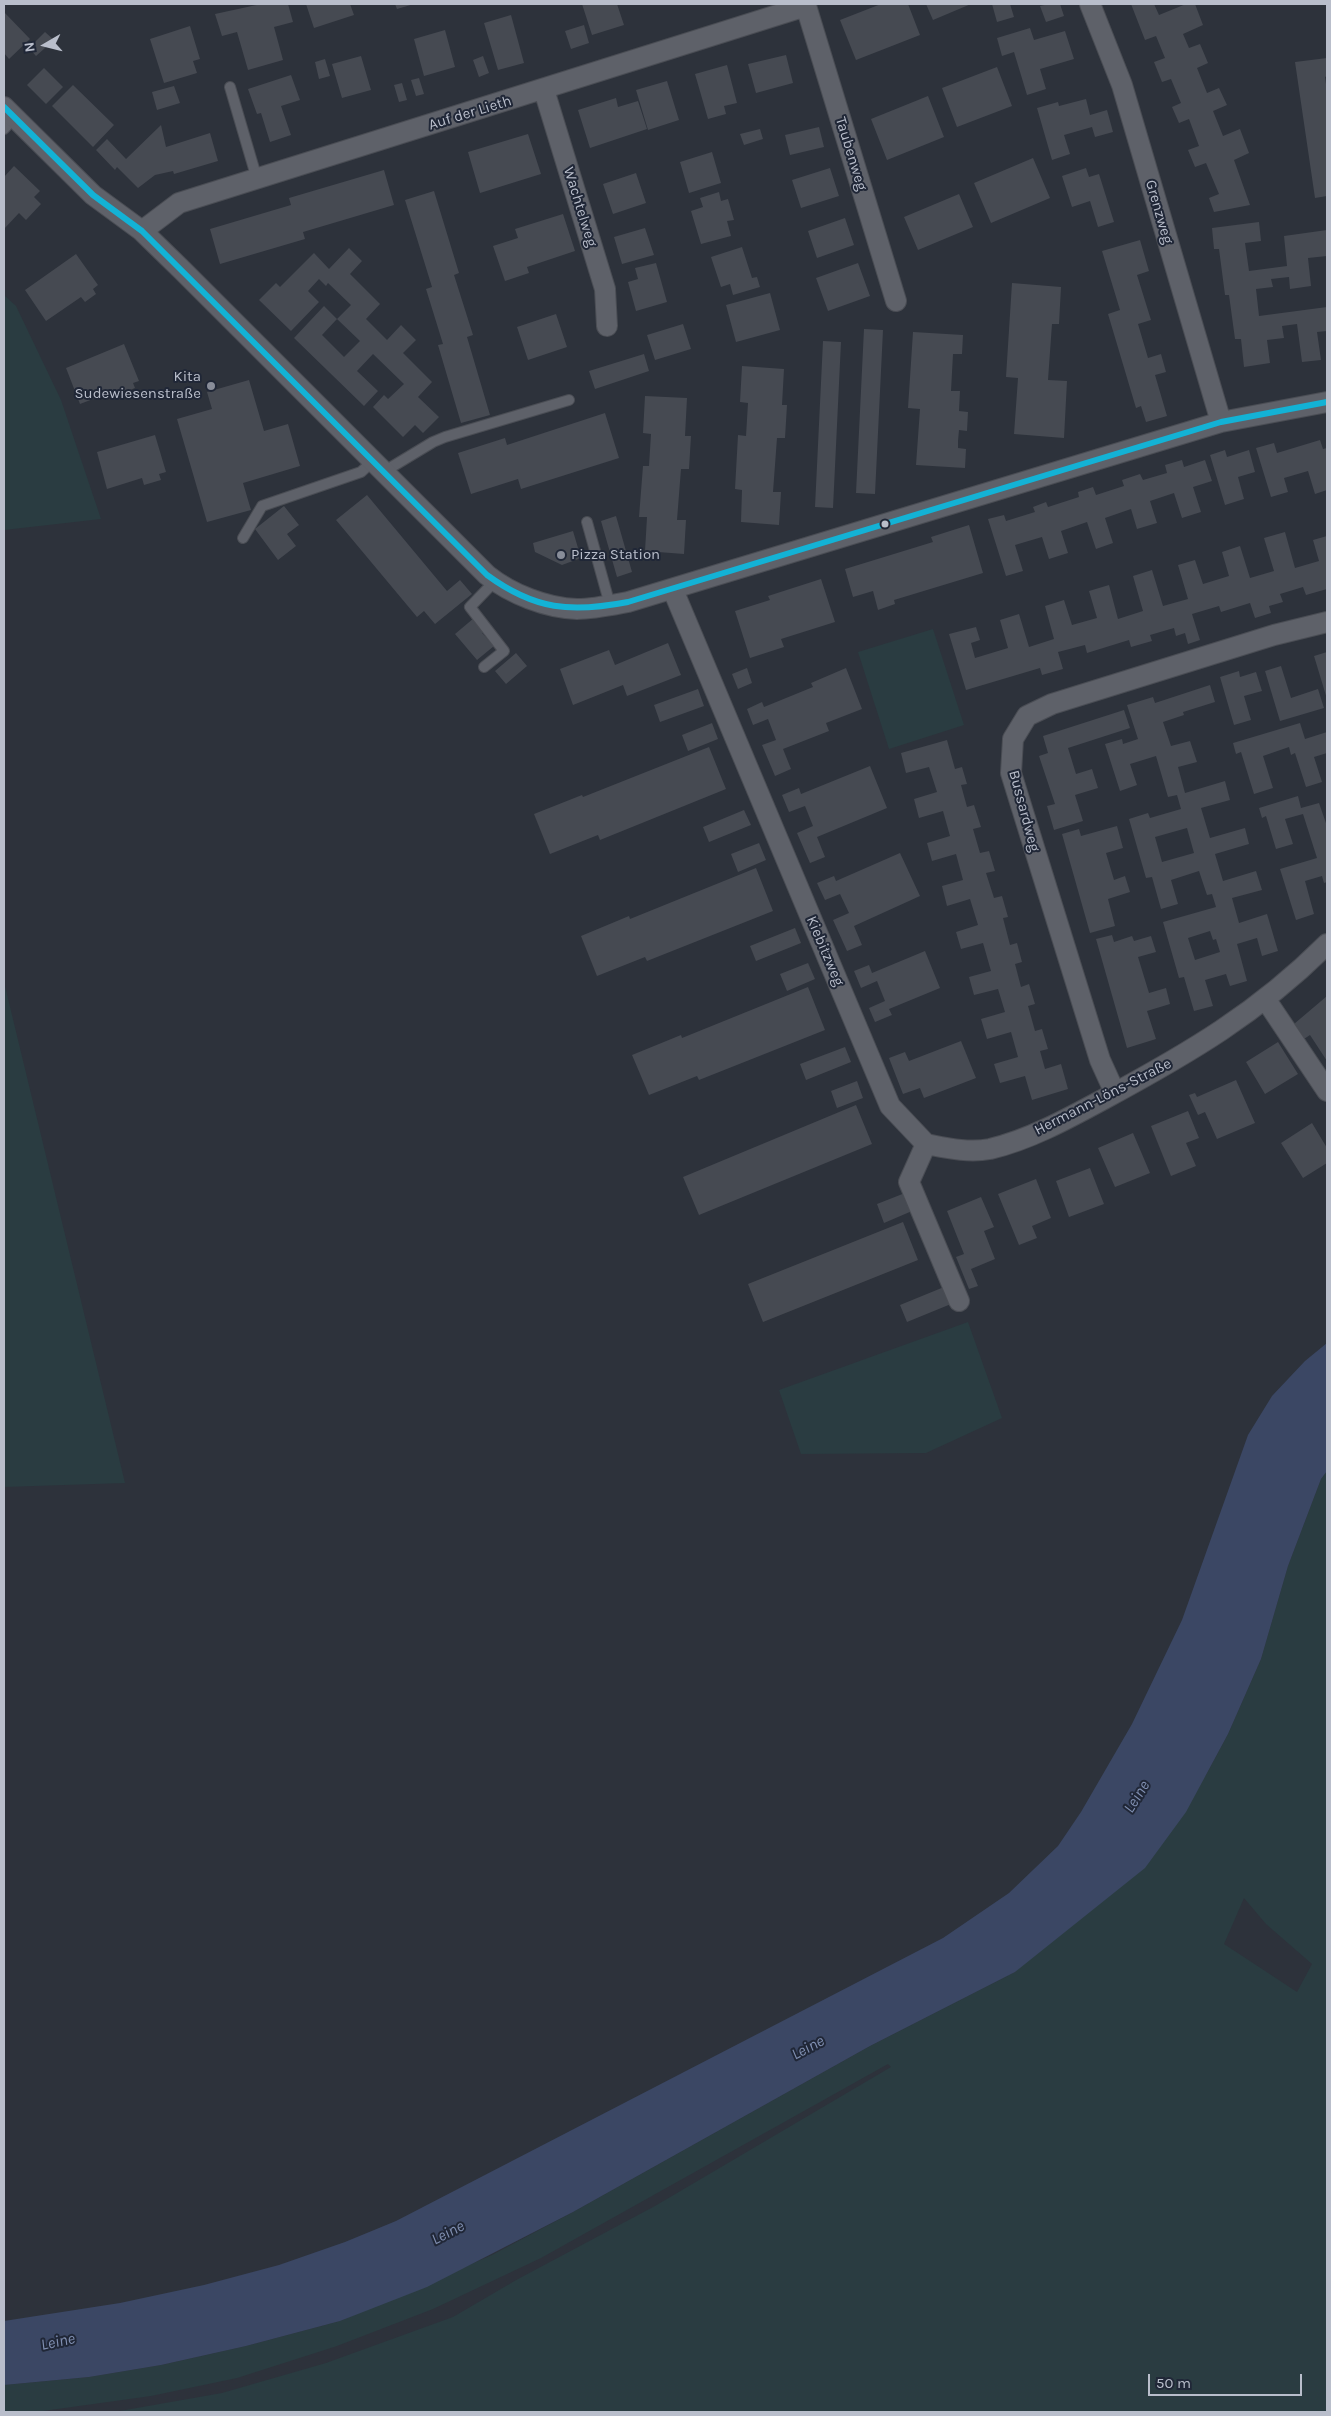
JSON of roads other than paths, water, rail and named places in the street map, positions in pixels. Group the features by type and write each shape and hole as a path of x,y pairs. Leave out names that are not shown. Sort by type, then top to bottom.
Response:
{"street":[{"name":"Grenzweg","path":"1090,4 1122,85 1221,422"},
{"name":"Auf der Lieth","path":"142,231 178,203 544,90 806,5"},
{"name":"Taubenweg","path":"806,5 896,301"},
{"name":"Wachtelweg","path":"544,90 605,289 607,326"},
{"path":"7,118 93,195 142,231 495,581 528,598 553,604 578,609 610,605 673,590 1221,422 1327,402"},
{"name":"Kiebitzweg","path":"673,590 890,1106 926,1144"},
{"name":"Bussardweg","path":"1115,1093 1100,1060 1011,773 1013,739 1027,716 1052,704 1274,635 1327,622"},
{"name":"Hermann-Löns-Straße","path":"926,1144 958,1151 989,1149 1065,1120 1202,1045 1266,1000 1327,944"},
{"path":"1266,1000 1327,1091"},
{"path":"926,1144 909,1182 958,1301"}],"lane":[{"path":"230,87 257,179"},
{"path":"243,538 262,506 380,465 446,437 569,400"},
{"path":"587,522 610,605"},
{"path":"484,668 504,651 470,607 495,581"}],"water":[{"name":"Leine","path":"1327,1343 1327,1471 1321,1479 1288,1566 1261,1659 1228,1734 1186,1812 1145,1868 1015,1972 870,2046 573,2212 427,2287 340,2321 246,2346 161,2365 89,2377 4,2385 4,2321 120,2303 204,2285 279,2265 345,2242 396,2221 943,1938 1009,1893 1058,1846 1081,1812 1132,1724 1182,1620 1248,1435 1272,1396 1305,1361"}],"place":[{"name":"Kita Sudewiesenstraße","path":"211,386"},
{"name":"Pizza Station","path":"561,555"}]}
